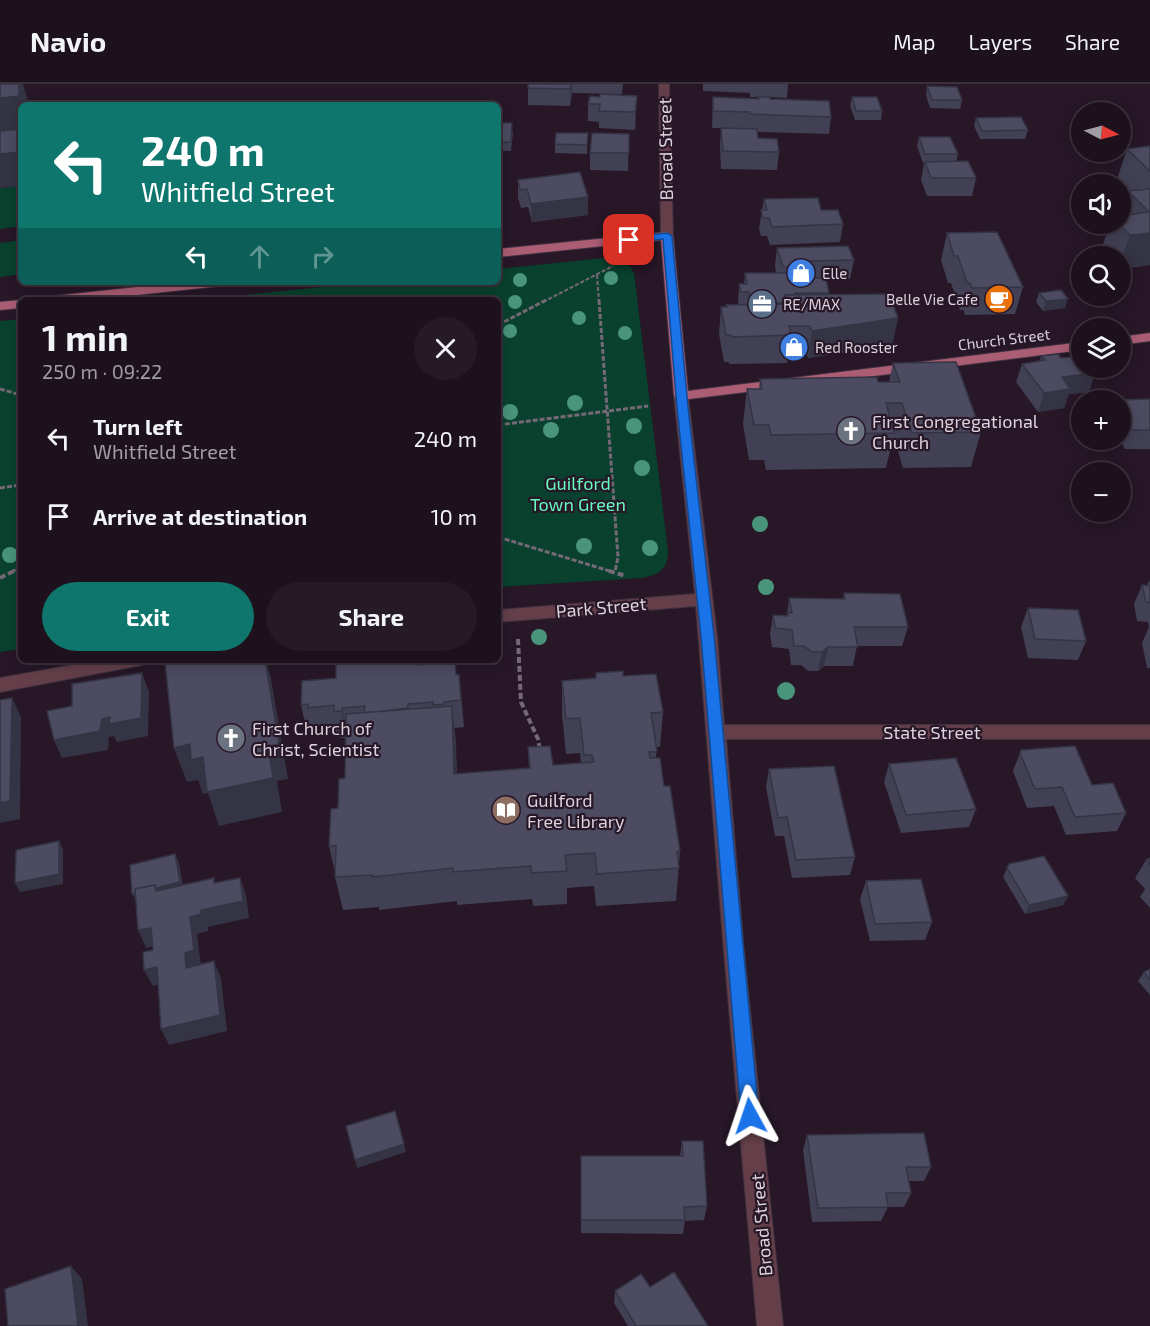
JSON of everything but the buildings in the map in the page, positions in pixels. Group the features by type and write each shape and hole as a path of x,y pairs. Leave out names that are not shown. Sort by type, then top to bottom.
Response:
{"main road":[{"path":"501,253 667,236"},
{"name":"Broad Street","path":"667,236 681,396"},
{"path":"82,297 192,285"},
{"path":"0,306 18,304"},
{"path":"1131,340 1150,337"},
{"name":"Church Street","path":"681,396 1071,347"}],"street":[{"name":"Broad Street","path":"664,84 667,236"},
{"name":"Broad Street","path":"681,396 704,599 770,1326"},
{"name":"Park Street","path":"501,616 704,599"},
{"path":"0,685 120,663"},
{"name":"State Street","path":"715,732 1146,736"}],"path":[{"path":"501,323 622,261"},
{"path":"597,275 618,557 615,572"},
{"path":"0,389 18,394"},
{"path":"501,425 648,406"},
{"path":"0,488 18,485"},
{"path":"501,538 626,576"},
{"path":"0,578 18,569"},
{"path":"517,614 519,682 523,712 540,740 541,761"}],"green space":[{"path":"18,186 18,226 0,229 0,188"},
{"path":"18,240 18,274 0,277 0,243"},
{"name":"Guilford Town Green","path":"604,258 622,261 629,265 634,273 668,551 664,567 657,573 641,578 501,587 501,297 225,297 342,285 501,285 501,269"},
{"path":"18,319 18,649 0,652 0,321"}],"place":[{"name":"Elle","path":"801,273"},
{"name":"Belle Vie Cafe","path":"999,299"},
{"name":"RE/MAX","path":"762,304"},
{"name":"Red Rooster","path":"794,347"},
{"name":"First Congregational Church","path":"851,431"},
{"name":"First Church of Christ, Scientist","path":"231,738"},
{"name":"Guilford Free Library","path":"506,810"}],"route":[{"path":"629,240 667,236 682,407 708,636 750,1116"}]}
